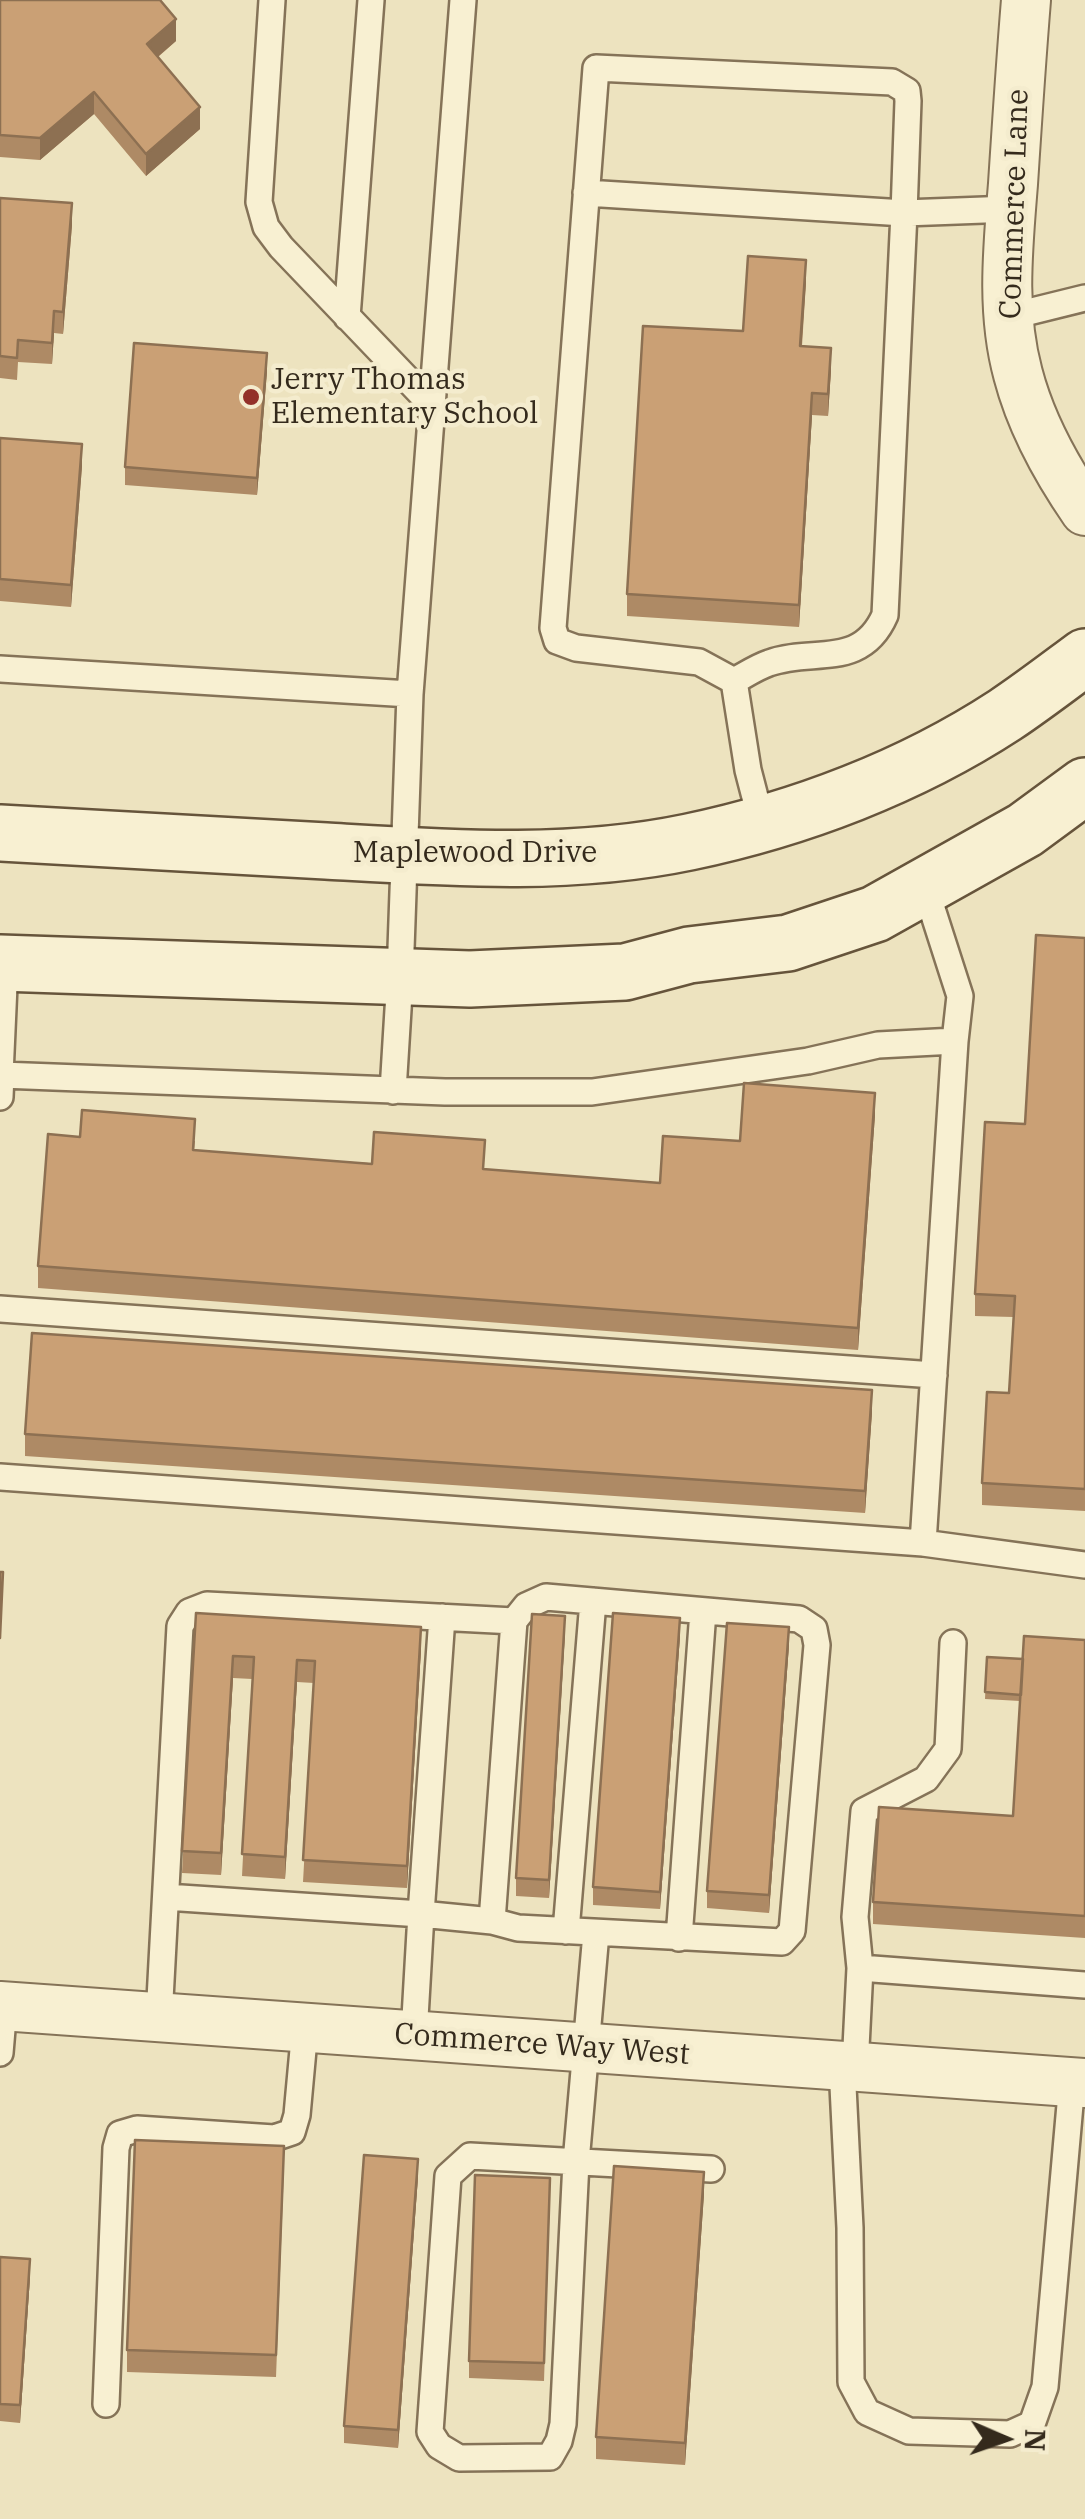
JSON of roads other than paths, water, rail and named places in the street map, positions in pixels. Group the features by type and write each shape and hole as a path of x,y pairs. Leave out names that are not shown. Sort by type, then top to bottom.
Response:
{"street":[{"name":"Commerce Lane","path":"1026,0 1007,258 1008,317 1018,374 1036,428 1085,511"},
{"name":"Maplewood Drive","path":"0,833 480,859 584,857 686,843 762,824 851,794 945,750 1005,715 1085,658"},
{"path":"3,963 470,979 625,972 689,955 788,943 875,914 1025,830 1085,786"},
{"name":"Commerce Way West","path":"2,2006 1078,2082"}],"lane":[{"path":"272,0 259,202 266,227 432,406"},
{"path":"346,316 371,0"},
{"path":"393,1091 410,694 463,0"},
{"path":"596,68 892,82 906,91 885,615 878,632 864,644 838,653 770,662 734,681 699,662 576,648 557,641 553,628 596,68"},
{"path":"586,193 904,212 1011,209"},
{"path":"1008,317 1085,298"},
{"path":"0,669 410,694"},
{"path":"734,681 748,770 762,824"},
{"path":"924,1543 960,996 925,887"},
{"path":"0,1096 3,963"},
{"path":"1,1074 393,1091 592,1092 808,1061 878,1045 955,1041"},
{"path":"0,1309 934,1375"},
{"path":"0,1477 924,1543 1085,1566"},
{"path":"166,1898 420,1914 492,1921 518,1928 782,1942 792,1931 817,1645 814,1629 800,1619 546,1598 526,1606 514,1621 492,1921"},
{"path":"566,1931 593,1602"},
{"path":"158,2018 180,1626 189,1612 207,1605 514,1621"},
{"path":"679,1938 703,1611"},
{"path":"414,2036 442,1617"},
{"path":"953,1643 948,1749 926,1780 864,1811 855,1917 860,1968 849,2066 851,2382 867,2412 909,2431 1010,2434 1032,2424 1045,2387 1078,2082"},
{"path":"596,1933 576,2162 564,2424 559,2442 550,2457 459,2458 440,2446 430,2432 448,2176 470,2156 576,2162 712,2169"},
{"path":"860,1968 1085,1984"},
{"path":"0,2053 2,2006"},
{"path":"106,2404 116,2148 120,2134 137,2128 274,2138 292,2132 298,2116 305,2028"}],"place":[{"name":"Jerry Thomas Elementary School","path":"251,397"}]}
